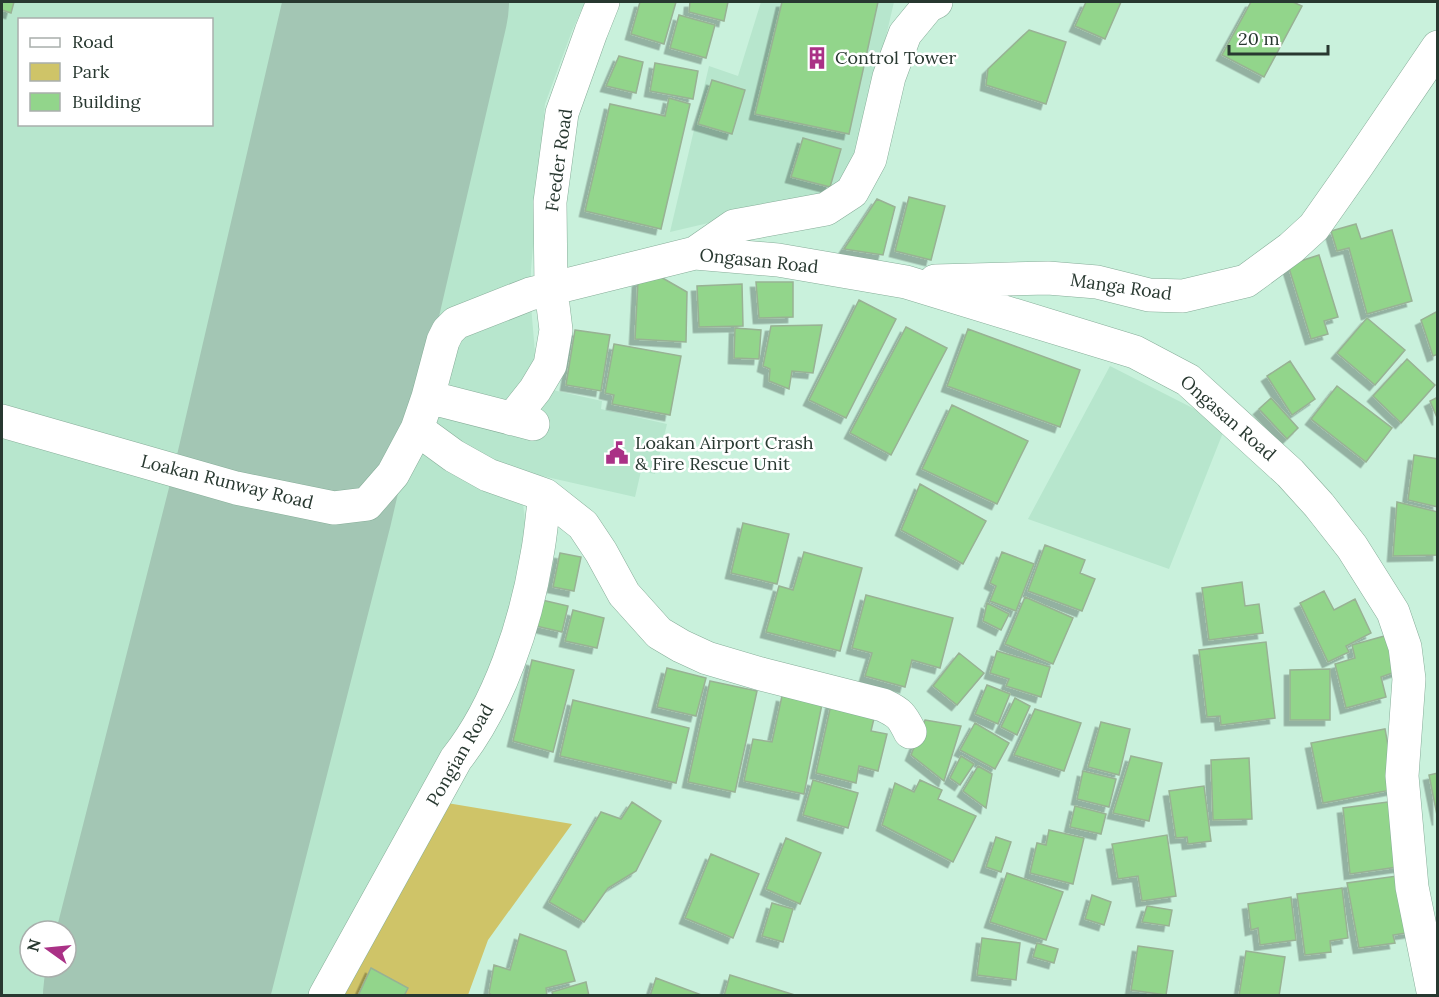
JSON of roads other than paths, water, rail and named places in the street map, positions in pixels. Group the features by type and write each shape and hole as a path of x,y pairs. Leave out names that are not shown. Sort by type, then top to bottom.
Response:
{"street":[{"name":"Feeder Road","path":"428,397 523,421 535,390 550,365 556,330 551,289 550,202 562,113 603,2"},
{"path":"695,253 734,226 826,209 852,192 870,159 889,77 905,34 928,6 936,2"},
{"name":"Manga Road","path":"906,282 1048,278 1097,282 1149,295 1182,296 1246,281 1291,248 1314,227 1437,47"},
{"name":"Ongasan Road","path":"551,289 695,253 778,260 906,282 1135,352 1188,380 1290,472 1352,547 1393,612 1405,647 1409,679 1402,776 1412,887 1434,996"},
{"name":"Loakan Runway Road","path":"2,422 236,488 334,508 367,504 393,474 417,429 448,331 456,323 530,294 551,289"},
{"path":"417,429 454,456 488,475 545,495 583,525 624,594 659,633 707,658 883,705 902,717 910,732"},
{"name":"Pongian Road","path":"325,996 456,759 472,739 502,680 524,617 537,556 545,495"}],"place":[{"name":"Control Tower","path":"817,58"},
{"name":"Loakan Airport Crash & Fire Rescue Unit","path":"617,453"}]}
